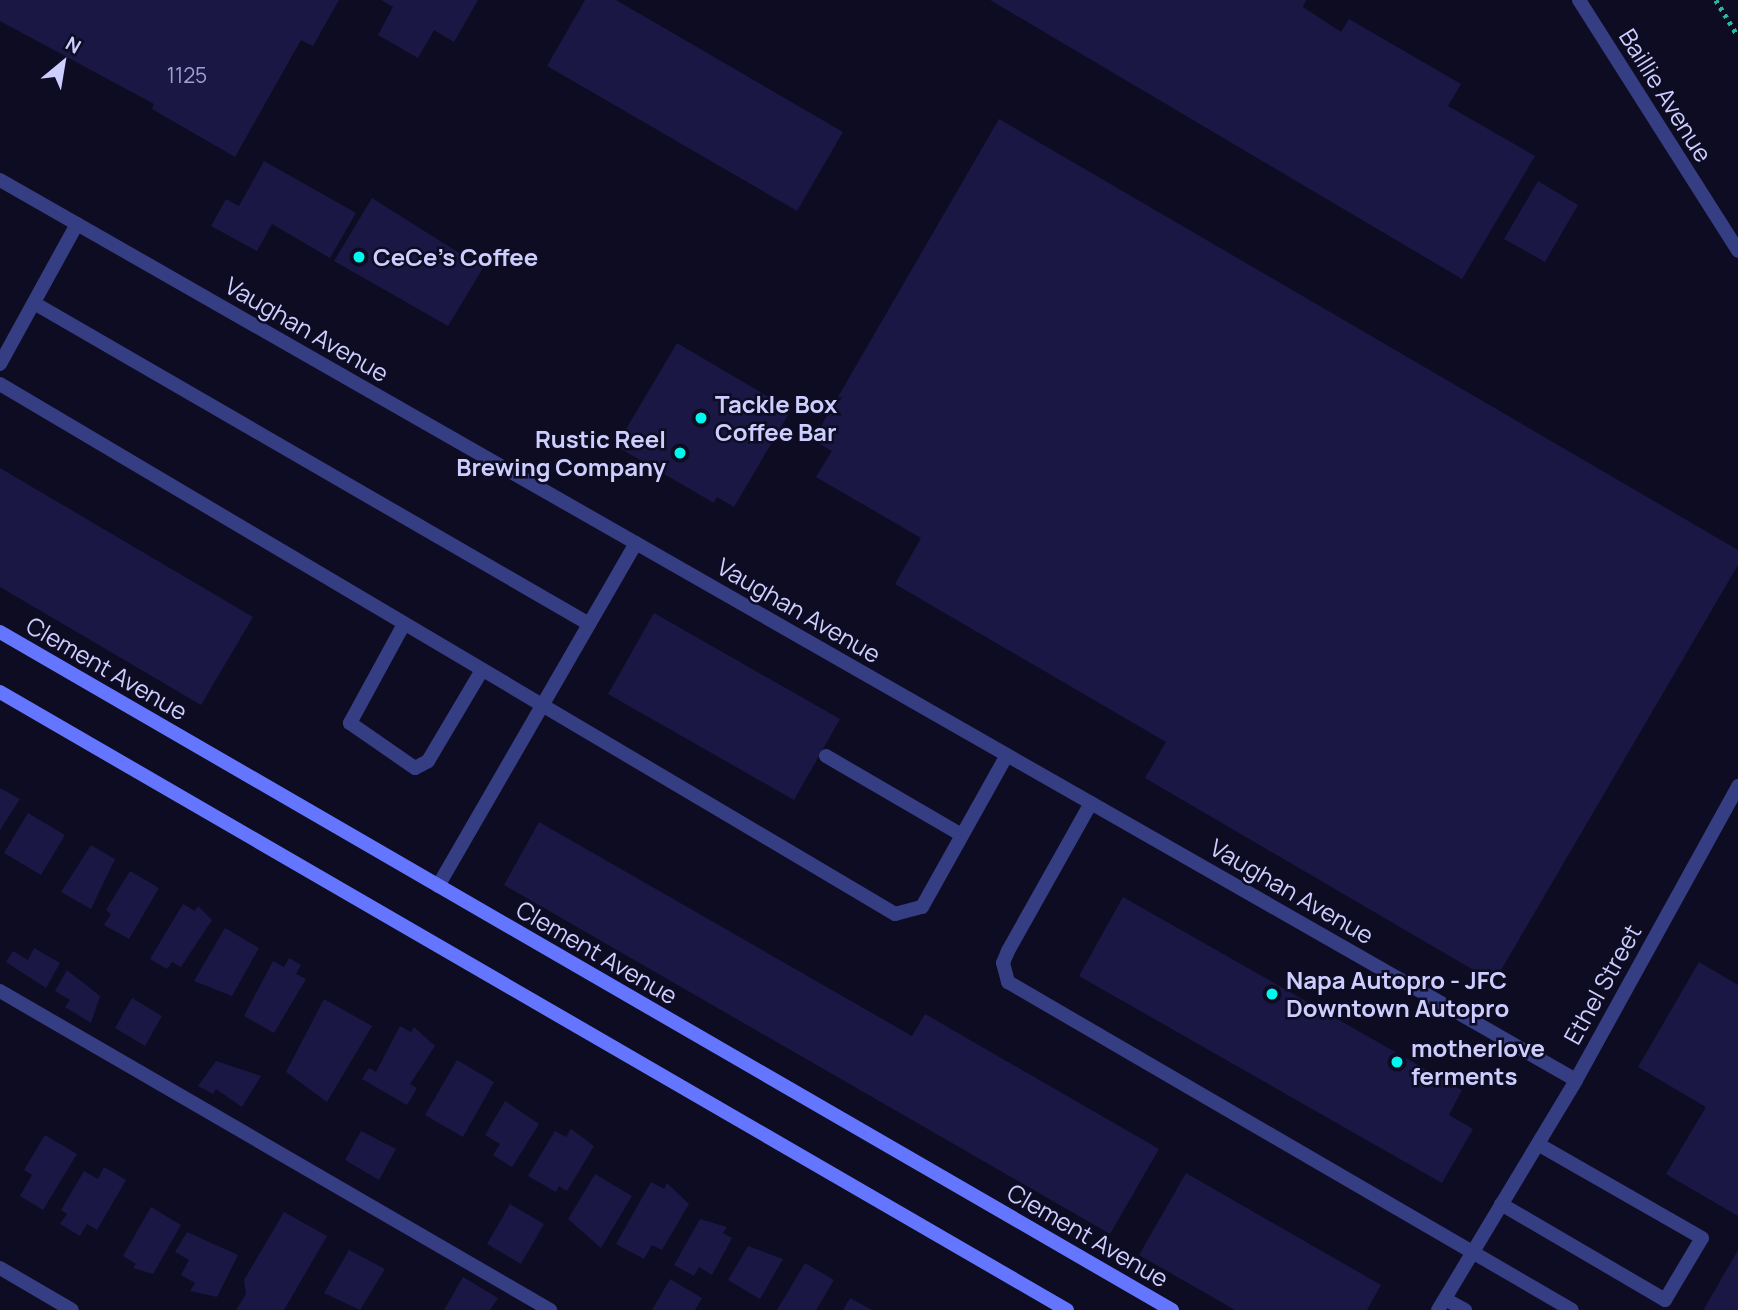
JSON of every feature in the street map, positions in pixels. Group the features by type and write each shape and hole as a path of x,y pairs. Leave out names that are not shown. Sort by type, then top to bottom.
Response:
{"main road":[{"name":"Clement Avenue","path":"0,632 1172,1310"},
{"path":"0,692 1067,1310"}],"street":[{"name":"Baillie Avenue","path":"1579,0 1738,251"},
{"name":"Vaughan Avenue","path":"0,180 1576,1080"},
{"path":"0,364 78,224"},
{"path":"34,303 589,624"},
{"path":"0,384 895,914 922,907 1007,755"},
{"path":"438,886 636,543"},
{"path":"404,624 350,723 415,768 428,761 482,670"},
{"path":"826,756 962,835"},
{"name":"Ethel Street","path":"1441,1304 1576,1080 1738,786"},
{"path":"1091,803 1008,951 1003,962 1008,982 1572,1310"},
{"path":"0,991 550,1310"},
{"path":"1501,1205 1665,1300 1702,1238 1538,1144"},
{"path":"0,1268 72,1310"},
{"path":"1441,1304 1465,1310"}],"path":[{"path":"1716,0 1738,37"}],"building":[{"path":"0,0 339,0 313,46 301,40 235,157 152,109 154,104 0,21"},
{"path":"381,0 478,0 454,42 434,30 418,58 378,35 393,7"},
{"path":"585,0 616,0 843,132 797,211 547,66"},
{"path":"990,0 1306,0 1303,7 1341,32 1349,19 1461,84 1448,106 1535,156 1462,279"},
{"path":"999,119 1738,550 1738,565 1494,982 1145,778 1166,742 895,584 921,538 816,477 832,451 813,440"},
{"path":"264,161 356,213 330,258 272,224 257,251 211,226 226,199 239,206"},
{"path":"1538,181 1578,205 1545,262 1504,239"},
{"path":"372,198 483,268 448,326 334,261"},
{"path":"677,343 791,410 734,507 717,497 714,503 616,446"},
{"path":"0,468 253,617 201,705 0,587"},
{"path":"654,613 840,719 794,800 608,694"},
{"path":"0,788 20,799 0,830"},
{"path":"28,813 65,835 41,875 4,853"},
{"path":"539,822 912,1036 925,1014 1159,1149 1110,1234 504,885"},
{"path":"91,845 115,859 91,909 61,892"},
{"path":"130,871 159,888 129,939 104,925 111,914 106,910"},
{"path":"1123,897 1462,1090 1449,1115 1473,1129 1442,1183 1079,976"},
{"path":"183,904 195,911 198,906 212,920 181,967 172,962 167,969 150,959"},
{"path":"225,928 259,948 232,996 194,981"},
{"path":"34,948 60,963 46,988 6,962 13,951 28,960"},
{"path":"289,958 301,965 296,974 306,979 274,1033 244,1016 273,961 284,967"},
{"path":"1699,962 1738,985 1738,1216 1666,1174 1706,1107 1638,1067"},
{"path":"67,970 100,996 91,1023 65,1007 70,1000 55,991"},
{"path":"132,998 162,1016 145,1046 115,1028"},
{"path":"324,999 372,1026 327,1102 286,1072"},
{"path":"400,1026 411,1032 414,1027 435,1046 410,1084 417,1088 407,1105 362,1079 369,1068 376,1072"},
{"path":"457,1060 494,1082 463,1137 425,1115"},
{"path":"216,1061 261,1076 242,1107 216,1089 213,1094 198,1086"},
{"path":"505,1101 539,1124 512,1167 493,1155 500,1144 485,1135"},
{"path":"571,1129 594,1146 567,1191 559,1186 556,1192 528,1176 555,1131 566,1137"},
{"path":"361,1131 396,1149 379,1180 345,1160"},
{"path":"45,1135 77,1154 43,1210 20,1196 32,1175 24,1170"},
{"path":"104,1167 126,1180 97,1230 87,1224 80,1236 60,1224 67,1214 61,1210 84,1171 98,1179"},
{"path":"1186,1173 1381,1285 1367,1310 1235,1310 1139,1255"},
{"path":"595,1174 632,1196 601,1248 568,1219"},
{"path":"651,1182 664,1189 667,1183 689,1204 662,1250 652,1245 644,1259 616,1244"},
{"path":"510,1204 544,1224 521,1264 487,1244"},
{"path":"151,1207 181,1225 153,1274 133,1268 136,1264 123,1256"},
{"path":"284,1212 327,1236 284,1310 236,1310 246,1294 244,1280"},
{"path":"700,1219 727,1227 723,1233 732,1238 712,1275 699,1267 694,1276 674,1265"},
{"path":"187,1232 238,1255 217,1297 190,1291 195,1283 181,1275 189,1260 175,1252"},
{"path":"748,1246 783,1259 760,1299 728,1280"},
{"path":"349,1250 385,1269 360,1310 324,1293"},
{"path":"1738,1250 1738,1310 1705,1310 1704,1309"},
{"path":"805,1263 834,1280 816,1310 777,1310"},
{"path":"463,1277 498,1298 490,1310 444,1310"},
{"path":"670,1279 702,1298 695,1310 652,1310"},
{"path":"850,1298 872,1310 843,1310"}],"place":[{"name":"CeCe's Coffee","path":"359,257"},
{"name":"Tackle Box Coffee Bar","path":"701,418"},
{"name":"Rustic Reel Brewing Company","path":"680,453"},
{"name":"Napa Autopro - JFC Downtown Autopro","path":"1272,994"},
{"name":"motherlove ferments","path":"1397,1062"}]}
